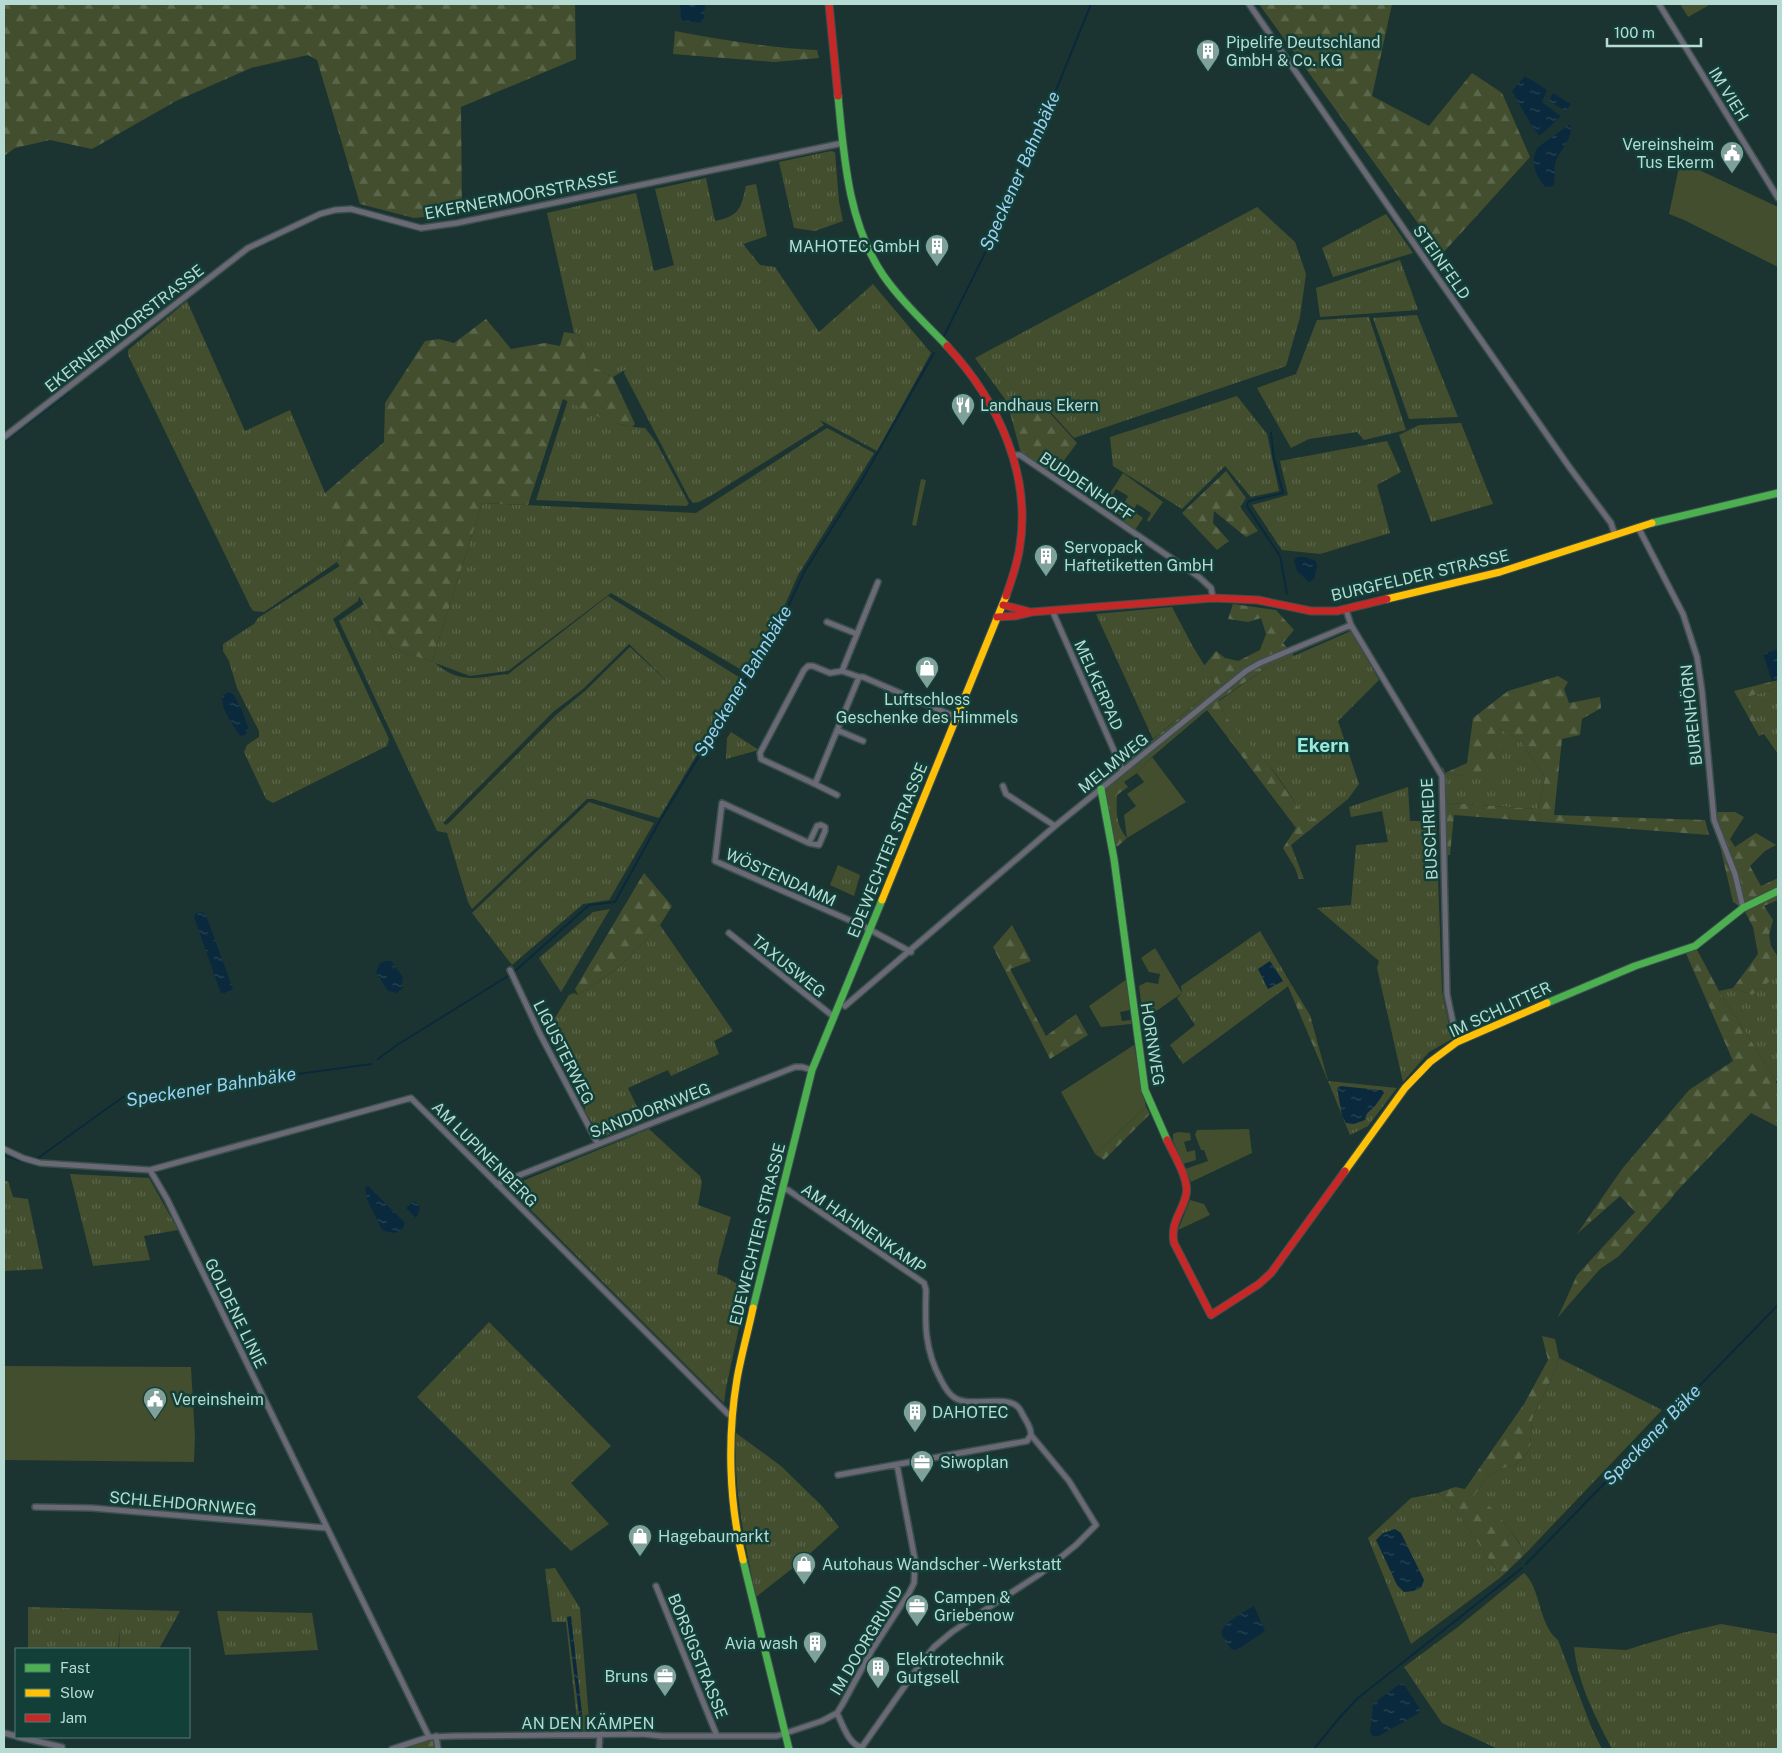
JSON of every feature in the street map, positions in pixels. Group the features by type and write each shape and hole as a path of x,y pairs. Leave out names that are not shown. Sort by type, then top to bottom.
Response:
{"street":[{"name":"EDEWECHTER STRASSE","path":"789,1749 741,1552 735,1514 731,1461 733,1415 742,1356 812,1070 1003,605 1016,565 1021,528 1019,487 1013,455 997,414 980,385 958,357 900,299 875,263 857,221 851,200 843,143 829,4"},
{"name":"STEINFELD","path":"1249,4 1570,468 1611,523 1615,535"},
{"name":"IM VIEH","path":"1659,4 1778,198"},
{"name":"EKERNERMOORSTRASSE","path":"4,437 248,248 320,214 335,210 351,209 420,228 457,223 843,143"},
{"name":"BUDDENHOFF","path":"1013,455 1020,456 1199,577 1211,588 1213,598"},
{"name":"BURGFELDER STRASSE","path":"997,618 1030,612 1213,598 1258,600 1320,612 1346,610 1500,572 1663,520 1778,493"},
{"name":"BURENHÖRN","path":"1638,527 1683,614 1697,657 1714,820 1735,874 1743,908"},
{"path":"842,671 878,582"},
{"name":"BURGFELDER STRASSE","path":"1003,605 1030,612"},
{"name":"MELKERPAD","path":"1052,610 1123,771"},
{"name":"BUSCHRIEDE","path":"1346,610 1351,625 1442,776 1447,994 1458,1042"},
{"path":"826,622 856,634"},
{"name":"MELMWEG","path":"845,1006 911,952 1056,826 1246,671 1260,663 1351,625"},
{"path":"838,795 761,759 760,753 804,670 808,666 813,666 830,673 842,671 864,677 956,717"},
{"path":"815,784 859,677"},
{"path":"837,730 863,741"},
{"path":"1003,786 1006,794 1056,826"},
{"name":"HORNWEG","path":"1101,789 1114,859 1145,1090 1184,1177 1187,1193 1172,1232 1174,1244 1211,1316"},
{"name":"WÖSTENDAMM","path":"809,843 722,803 714,861 869,930"},
{"name":"IM SCHLITTER","path":"1211,1316 1259,1284 1271,1273 1405,1088 1430,1062 1458,1042 1626,970 1695,946 1743,908 1778,891"},
{"path":"869,930 911,952"},
{"name":"TAXUSWEG","path":"729,934 834,1017"},
{"name":"LIGUSTERWEG","path":"510,970 540,1034 598,1144"},
{"name":"SANDDORNWEG","path":"497,1184 795,1067 812,1070"},
{"name":"AM LUPINENBERG","path":"150,1170 411,1098 728,1414 733,1415"},
{"path":"4,1149 23,1158 40,1163 150,1170"},
{"name":"GOLDENE LINIE","path":"150,1170 167,1200 429,1737"},
{"name":"AM HAHNENKAMP","path":"782,1189 788,1190 924,1283 926,1290 925,1330 928,1349 936,1371 946,1390 954,1398 962,1401 1009,1403 1018,1406 1031,1429 1031,1435 1070,1481 1096,1525 1076,1545 1040,1574 952,1632 934,1647 862,1747 852,1743 837,1713"},
{"path":"838,1476 1028,1441 1031,1435"},
{"name":"IM DOORGRUND","path":"785,1734 822,1721 837,1713 872,1650 914,1583 915,1560 897,1466"},
{"name":"SCHLEHDORNWEG","path":"36,1507 92,1508 328,1528"},
{"name":"BORSIGSTRASSE","path":"656,1586 717,1736"},
{"name":"AN DEN KÄMPEN","path":"392,1749 436,1736 777,1736 785,1734"},
{"path":"599,1749 600,1735"},
{"path":"436,1736 438,1749"},
{"path":"22,1738 62,1747"}],"green space":[{"path":"4,4 575,4 576,59 461,107 462,213 414,218 360,204 317,60 308,55 251,68 176,101 92,149 50,140 15,148 4,156"},
{"path":"1259,4 1392,4 1372,96 1429,126 1472,73 1502,93 1530,157 1441,255"},
{"path":"1680,4 1711,4 1688,17"},
{"path":"675,31 746,43 817,50 819,58 775,62 673,54"},
{"path":"831,151 835,152 839,202 843,221 815,231 794,228 779,162"},
{"path":"1679,167 1695,168 1778,207 1778,267 1669,214"},
{"path":"706,178 715,221 734,214 741,205 746,186 756,184 767,236 743,244 760,265 775,267 819,332 873,284 931,353 877,451 820,420 824,425 712,495 693,503 624,373 625,370 613,377 588,364 578,334 574,333 547,213 636,193 654,271 674,265 655,189"},
{"path":"1257,207 1295,242 1306,274 1300,317 1286,366 1074,438 1039,399 1013,410 975,358"},
{"path":"1386,214 1413,253 1333,277 1322,248"},
{"path":"1400,260 1418,310 1320,317 1316,288"},
{"path":"187,301 245,431 290,410 345,540 337,562 264,612 253,611 250,606 128,355 128,350"},
{"path":"1417,315 1458,417 1409,419 1373,318"},
{"path":"1369,317 1406,430 1364,440 1357,432 1309,439 1291,448 1257,388 1296,374 1317,320"},
{"path":"486,319 511,349 545,343 560,346 564,332 578,334 588,364 613,377 635,424 632,427 607,421 563,399 528,505 482,503 432,662 392,648 337,562 345,540 324,494 384,442 385,403 425,341 439,339 454,343"},
{"path":"1237,396 1267,434 1279,491 1251,497 1225,466 1182,509 1113,466 1110,437"},
{"path":"568,400 614,422 645,428 656,442 689,504 686,506 536,500"},
{"path":"1038,400 1077,443 1053,475 1021,453 1010,413"},
{"path":"1461,423 1493,504 1431,522 1399,435 1419,425"},
{"path":"827,428 874,453 798,575 777,623 745,672 611,593 508,671 470,676 435,663 444,670 460,677 477,678 507,675 608,596 742,679 659,818 593,799 587,799 472,909 468,902 447,833 437,831 339,621 364,604 392,648 432,662 482,503 696,513","holes":["629,644 674,688 630,647 585,691 556,715 450,822 446,825 443,823 553,712 583,689"]},
{"path":"1387,441 1401,472 1377,485 1390,533 1320,554 1282,550 1252,505 1288,495 1280,461"},
{"path":"1226,471 1246,498 1240,507 1258,531 1246,537 1214,511 1213,523 1229,541 1217,550 1182,513"},
{"path":"1123,473 1163,502 1149,522 1147,520 1151,513 1137,504 1133,511 1143,518 1135,530 1123,522 1124,517 1116,513 1118,509 1125,513 1128,506 1124,504 1128,496 1116,489 1110,499 1112,501 1108,508 1103,504"},
{"path":"921,479 926,480 916,526 912,525"},
{"path":"340,566 359,596 358,601 333,619 389,739 387,746 273,803 266,799 244,752 247,745 259,737 259,731 237,688 229,661 223,651 223,644 254,624 258,618"},
{"path":"1233,604 1276,610 1294,630 1283,643 1294,656 1266,668 1219,700 1227,718 1268,764 1308,821 1348,799 1291,845 1304,879 1299,879 1283,848 1296,828 1207,710 1152,757 1137,773 1124,782 1128,787 1117,795 1117,812 1119,823 1127,838 1118,846 1111,847 1101,783 1217,686 1204,666 1216,651 1225,658 1238,661 1260,650 1266,634 1261,618 1248,622 1228,619"},
{"path":"1172,607 1217,686 1153,739 1096,614"},
{"path":"1351,631 1379,680 1338,721 1359,784 1348,799 1308,822 1268,764 1227,719 1219,701 1266,668"},
{"path":"1558,676 1568,682 1564,689 1569,703 1600,697 1601,708 1582,719 1580,735 1562,739 1554,815 1705,820 1709,835 1454,815 1450,855 1444,855 1443,804 1538,809 1545,778 1522,742 1498,728 1503,754 1493,776 1464,776 1445,773 1467,763 1473,718 1508,691"},
{"path":"1778,680 1778,688 1743,698 1764,734 1759,736 1734,691"},
{"path":"1778,688 1778,754 1743,698"},
{"path":"1498,728 1522,742 1545,778 1538,809 1443,804 1442,776 1438,770 1443,767 1445,773 1464,776"},
{"path":"731,732 759,750 726,759 727,738"},
{"path":"1152,757 1186,802 1127,838 1124,815 1136,806 1127,794 1144,782 1137,773"},
{"path":"1408,787 1410,821 1436,821 1442,991 1452,1039 1429,1052 1403,1082 1377,968 1379,961 1317,908 1351,905 1356,845 1388,842 1382,811 1351,817 1349,807"},
{"path":"589,802 654,823 609,900 583,904 512,965 472,913"},
{"path":"1718,812 1735,812 1744,817 1730,839 1735,847 1756,833 1776,845 1765,851 1750,866 1761,886 1778,878 1778,900 1764,906 1773,920 1769,935 1771,946 1778,957 1778,969 1770,981 1752,995 1733,988 1758,954 1753,927 1743,908 1733,902 1714,820"},
{"path":"838,865 860,875 854,896 830,885"},
{"path":"644,873 672,906 660,925 617,969 578,995 575,989"},
{"path":"610,909 561,992 539,958 593,912"},
{"path":"660,925 733,1031 714,1041 719,1054 671,1076 668,1070 628,1088 644,1121 606,1136 597,1130 585,1112 585,1097 547,1031 569,995 574,993 578,995 617,969"},
{"path":"1012,925 1031,961 1010,969 1046,1036 1076,1014 1088,1035 1050,1059 993,947"},
{"path":"1260,931 1291,984 1183,1064 1170,1045 1195,1025 1177,998 1182,993 1181,986"},
{"path":"1695,946 1719,991 1778,1083 1778,1127 1751,1113 1676,1192 1619,1256 1600,1269 1558,1317 1577,1275 1635,1212 1620,1196 1577,1234 1622,1169 1689,1090 1733,1061 1685,951"},
{"path":"1155,948 1182,993 1155,1012 1142,1009 1139,986 1147,982 1158,984 1160,974 1149,972 1141,958"},
{"path":"1777,968 1778,1083 1719,991 1733,988 1752,995"},
{"path":"1127,979 1130,1010 1120,1012 1122,1021 1131,1020 1131,1024 1101,1027 1089,1006"},
{"path":"1291,984 1310,1015 1328,1081 1288,986"},
{"path":"1134,1045 1146,1107 1095,1154 1061,1092"},
{"path":"1328,1081 1397,1088 1368,1126 1350,1135"},
{"path":"1146,1107 1150,1114 1104,1160 1095,1154"},
{"path":"649,1129 700,1176 702,1182 698,1205 731,1217 717,1274 726,1277 747,1290 724,1403 508,1187"},
{"path":"1249,1129 1252,1153 1191,1182 1185,1169 1208,1161 1195,1135 1197,1130"},
{"path":"1178,1132 1190,1133 1191,1140 1184,1142 1187,1152 1195,1150 1196,1160 1183,1164 1173,1141 1173,1134"},
{"path":"70,1174 149,1178 178,1230 144,1236 150,1260 93,1266"},
{"path":"4,1181 8,1181 13,1197 28,1199 43,1269 4,1271"},
{"path":"1190,1200 1204,1204 1210,1215 1178,1230"},
{"path":"489,1322 611,1446 571,1483 609,1524 571,1551 417,1397"},
{"path":"1542,1336 1555,1339 1559,1358 1532,1419 1530,1450 1514,1466 1500,1469 1490,1475 1474,1496 1493,1509 1526,1553 1501,1577 1454,1507 1438,1493 1455,1487 1465,1489 1524,1404 1548,1360"},
{"path":"1559,1358 1662,1410 1526,1553 1503,1522 1474,1496 1490,1475 1500,1469 1514,1466 1530,1450 1532,1419"},
{"path":"4,1366 191,1367 195,1438 194,1462 4,1460"},
{"path":"736,1433 781,1466 822,1506 839,1527 803,1560 756,1597 738,1495"},
{"path":"1438,1493 1454,1507 1501,1577 1411,1644 1368,1538 1411,1498"},
{"path":"555,1568 580,1608 590,1732 578,1729 566,1622 552,1622 545,1569"},
{"path":"1524,1573 1534,1588 1551,1633 1558,1640 1592,1729 1602,1749 1498,1749 1442,1723 1404,1667 1458,1627"},
{"path":"28,1607 180,1611 160,1648 119,1648 120,1628 118,1648 28,1648"},
{"path":"217,1611 312,1613 318,1650 225,1655"},
{"path":"1721,1624 1778,1634 1778,1749 1612,1749 1583,1687 1574,1647 1626,1650 1682,1633"},
{"path":"436,1736 438,1749 407,1749"}],"water":[{"path":"680,4 705,4 704,18 700,23 684,21 681,19"},
{"path":"1525,76 1547,90 1542,102 1561,116 1539,135 1512,91"},
{"path":"1553,93 1571,104 1566,111 1549,101"},
{"path":"1570,124 1569,138 1555,164 1553,186 1546,188 1539,179 1535,169 1535,152 1538,147"},
{"path":"1297,557 1305,557 1316,561 1317,567 1314,579 1309,582 1297,571 1294,560"},
{"path":"1778,649 1778,680 1772,681 1763,654"},
{"path":"229,692 234,695 242,710 249,730 245,735 241,736 238,733 224,710 223,695"},
{"path":"202,912 206,915 233,989 223,994 220,991 194,917 196,913"},
{"path":"391,961 403,977 403,988 397,993 388,991 376,972 380,963"},
{"path":"1270,961 1283,981 1268,989 1258,969"},
{"path":"1341,1086 1382,1090 1384,1093 1367,1114 1365,1120 1354,1124 1346,1123 1342,1116 1337,1088"},
{"path":"368,1186 405,1223 402,1230 393,1233 382,1230 367,1200 365,1188"},
{"path":"414,1201 420,1208 416,1218 406,1208"},
{"path":"1395,1529 1401,1533 1424,1580 1421,1588 1413,1591 1404,1592 1397,1585 1376,1540 1383,1533"},
{"path":"1254,1606 1265,1631 1237,1650 1231,1649 1222,1635 1224,1627 1234,1618"},
{"path":"571,1616 583,1722 580,1723 567,1617"},
{"path":"1403,1683 1420,1709 1419,1713 1379,1736 1372,1736 1370,1732 1373,1704"}],"waterway":[{"name":"Speckener Bahnbäke","path":"944,336 992,239 1037,137 1091,4"},
{"name":"Speckener Bahnbäke","path":"515,971 589,905 615,902 659,822 782,620 804,572 862,480 934,353"},
{"path":"4,442 69,392"},
{"path":"1271,433 1274,459 1283,493 1249,501 1247,504 1280,556 1287,594"},
{"name":"Speckener Bahnbäke","path":"378,1059 397,1045 508,976"},
{"name":"Speckener Bahnbäke","path":"38,1158 123,1097 372,1064"},
{"name":"Speckener Bahnbäke","path":"4,1155 24,1162"},
{"name":"Speckener Bäke","path":"1526,1564 1778,1305"},
{"name":"Speckener Bäke","path":"1314,1749 1358,1698 1522,1568"}],"traffic: fast":[{"path":"838,96 850,189 855,212 871,255 897,294 947,346"},
{"path":"1652,523 1778,493"},
{"path":"1101,789 1114,859 1145,1090 1167,1140"},
{"path":"1547,1003 1635,966 1695,946 1743,908 1778,891"},
{"path":"753,1308 812,1070 882,900"},
{"path":"743,1560 789,1749"}],"traffic: slow":[{"path":"1387,599 1500,572 1652,523"},
{"path":"882,900 1006,596"},
{"path":"1345,1171 1405,1088 1430,1062 1457,1042 1547,1003"},
{"path":"743,1560 732,1493 731,1447 737,1379 753,1308"}],"traffic: jam":[{"path":"829,4 838,96"},
{"path":"947,346 965,367 996,415 1016,467 1021,495 1022,523 1018,558 1006,596"},
{"path":"997,617 1015,616 1032,612 1213,598 1258,600 1311,611 1337,611 1387,599"},
{"path":"1003,605 1027,611"},
{"path":"1167,1140 1180,1167 1187,1189 1174,1229 1174,1243 1211,1315 1259,1284 1271,1273 1345,1171"}],"place":[{"name":"Pipelife Deutschland GmbH & Co. KG","path":"1208,72"},
{"name":"Vereinsheim Tus Ekerm","path":"1732,174"},
{"name":"MAHOTEC GmbH","path":"937,267"},
{"name":"Landhaus Ekern","path":"963,426"},
{"name":"Servopack Haftetiketten GmbH","path":"1046,577"},
{"name":"Luftschloss Geschenke des Himmels","path":"927,689"},
{"name":"Vereinsheim","path":"155,1420"},
{"name":"DAHOTEC","path":"915,1433"},
{"name":"Siwoplan","path":"922,1483"},
{"name":"Hagebaumarkt","path":"640,1557"},
{"name":"Autohaus Wandscher - Werkstatt","path":"804,1585"},
{"name":"Campen & Griebenow","path":"917,1627"},
{"name":"Avia wash","path":"815,1664"},
{"name":"Elektrotechnik Gutgsell","path":"878,1689"},
{"name":"Bruns","path":"665,1697"}],"district":[{"name":"Ekern","path":"1323,745"}]}
